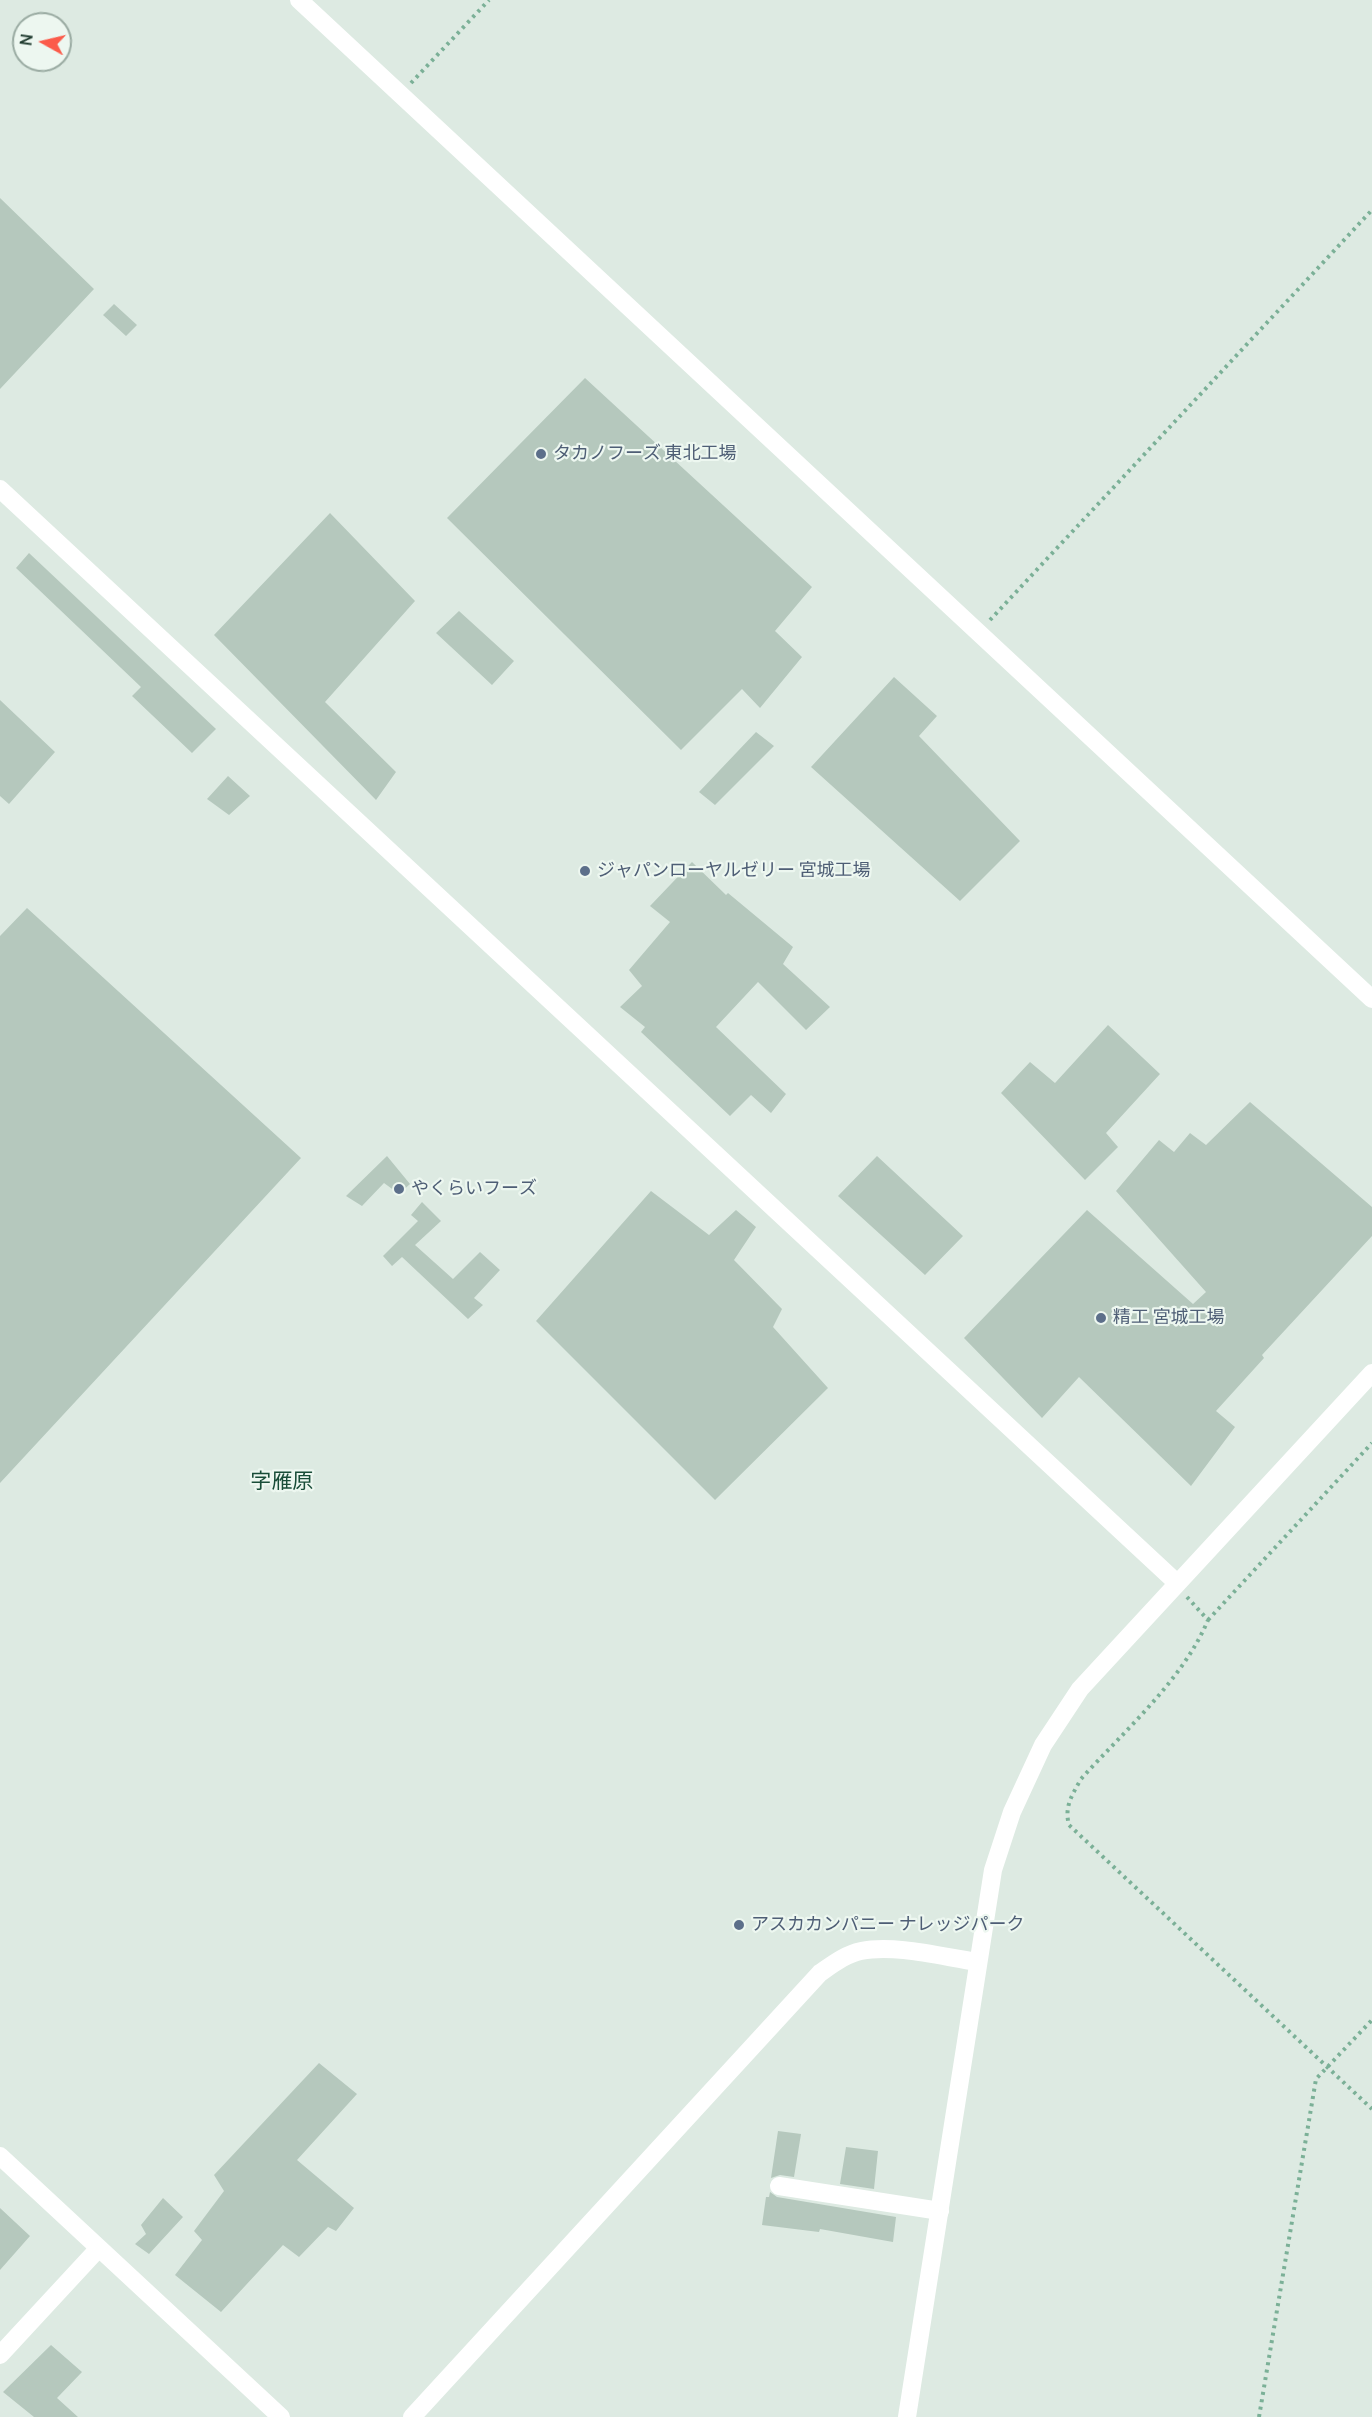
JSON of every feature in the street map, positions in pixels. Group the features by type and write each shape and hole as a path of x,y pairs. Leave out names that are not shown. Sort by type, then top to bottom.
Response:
{"street":[{"path":"299,0 1372,999"},
{"path":"0,489 1177,1583"},
{"path":"907,2417 993,1870 1012,1812 1043,1745 1080,1689 1372,1373"},
{"path":"412,2417 820,1973 838,1961 860,1952 882,1949 978,1962"},
{"path":"0,2156 281,2417"},
{"path":"779,2186 940,2211"},
{"path":"0,2355 99,2248"}],"path":[{"path":"400,95 489,0"},
{"path":"977,633 1372,210"},
{"path":"1372,1443 1208,1620 1200,1640 1181,1669 1081,1779 1070,1799 1066,1814 1069,1825 1372,2109"},
{"path":"1193,1604 1208,1620"},
{"path":"1259,2417 1316,2079 1372,2020"}],"building":[{"path":"0,198 94,289 0,389"},
{"path":"114,304 137,325 126,336 103,315"},
{"path":"585,378 812,587 775,631 802,657 760,708 742,689 681,750 447,518"},
{"path":"330,513 415,601 325,702 396,772 376,800 214,635"},
{"path":"29,553 216,729 192,753 132,696 141,687 16,568"},
{"path":"459,611 514,661 492,685 436,633"},
{"path":"894,677 937,716 919,736 1020,841 960,901 811,767"},
{"path":"0,700 55,752 9,804 0,796"},
{"path":"756,732 774,746 715,805 699,792"},
{"path":"228,776 250,796 229,815 207,799"},
{"path":"692,862 726,895 728,893 793,947 783,964 830,1007 806,1030 758,982 716,1027 786,1094 771,1113 751,1095 730,1116 641,1032 645,1027 620,1007 642,986 629,970 670,922 650,906"},
{"path":"27,908 301,1158 0,1483 0,936"},
{"path":"1108,1025 1160,1074 1106,1133 1118,1147 1085,1180 1001,1093 1030,1062 1055,1083"},
{"path":"1250,1102 1372,1207 1372,1236 1262,1355 1264,1358 1216,1411 1235,1427 1191,1486 1079,1377 1042,1418 964,1338 1087,1210 1193,1304 1206,1292 1116,1191 1159,1140 1174,1152 1190,1133 1206,1145"},
{"path":"387,1156 410,1184 399,1194 384,1183 362,1206 346,1196"},
{"path":"877,1156 963,1236 925,1275 838,1196"},
{"path":"651,1191 709,1235 736,1210 756,1227 734,1260 782,1309 773,1327 828,1388 715,1500 536,1321"},
{"path":"422,1202 441,1221 415,1245 453,1279 480,1252 500,1270 474,1298 483,1305 468,1319 402,1257 392,1266 383,1256 418,1221 411,1215"},
{"path":"319,2063 357,2094 297,2160 354,2208 336,2231 328,2227 299,2257 283,2245 221,2312 175,2275 202,2240 194,2231 224,2191 214,2175"},
{"path":"778,2131 801,2134 794,2177 780,2175 771,2178"},
{"path":"846,2147 878,2151 874,2189 840,2184"},
{"path":"770,2192 777,2197 896,2217 893,2242 820,2229 819,2232 762,2225 766,2197 769,2197"},
{"path":"163,2198 183,2217 149,2254 135,2244 146,2234 141,2225"},
{"path":"0,2208 30,2236 0,2270"},
{"path":"51,2345 82,2372 57,2398 78,2417 34,2417 3,2392"}],"place":[{"name":"タカノフーズ 東北工場","path":"541,454"},
{"name":"ジャパンローヤルゼリー 宮城工場","path":"585,871"},
{"name":"やくらいフーズ","path":"399,1189"},
{"name":"精工 宮城工場","path":"1101,1318"},
{"name":"アスカカンパニー ナレッジパーク","path":"739,1925"}],"district":[{"name":"字雁原","path":"282,1482"}]}
